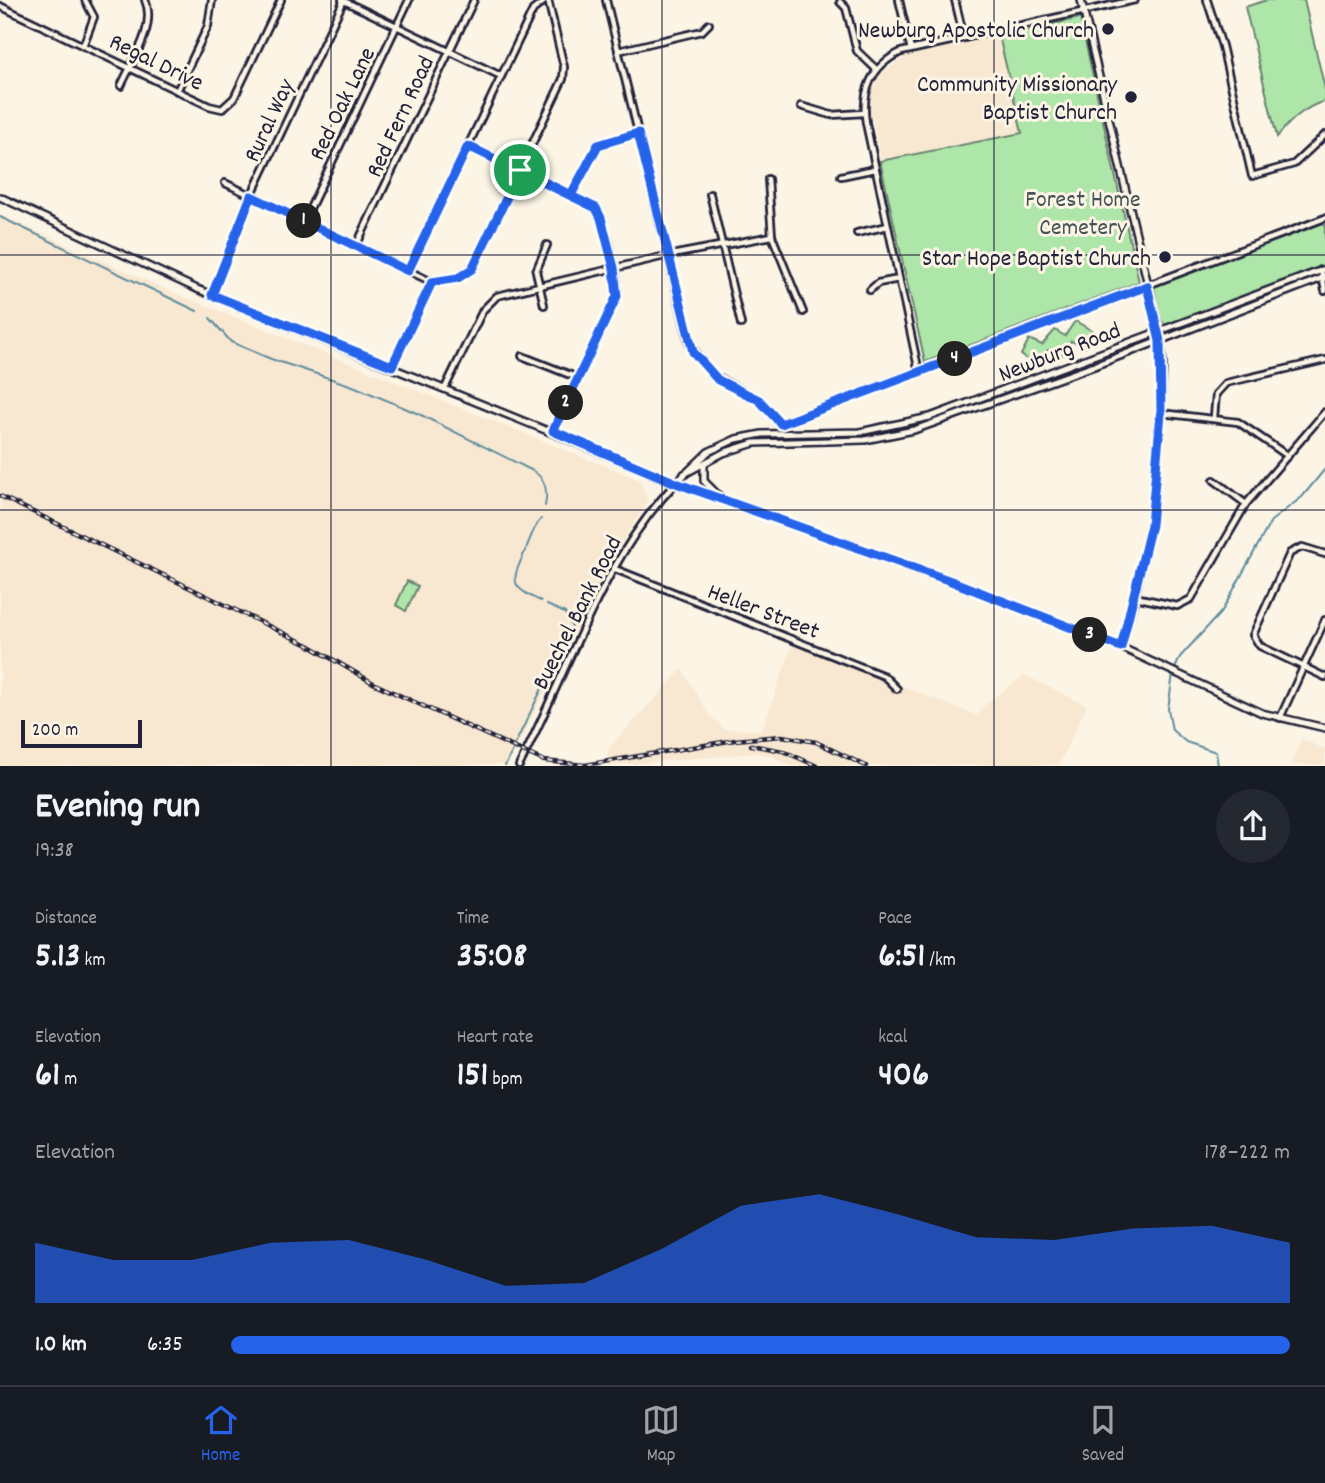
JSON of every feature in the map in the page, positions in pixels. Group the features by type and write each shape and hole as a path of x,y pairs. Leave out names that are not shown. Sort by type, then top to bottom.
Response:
{"main road":[{"path":"1081,0 1160,341 1161,413 1151,525 1121,647"},
{"path":"0,197 212,295 676,483 951,581 1121,647 1279,719 1325,728"},
{"name":"Newburg Road","path":"676,483 708,452 736,439 762,434 860,432 904,424 1009,389 1323,270"},
{"name":"Newburg Road","path":"684,474 735,448 754,443 863,440 914,430 1324,278"},
{"path":"705,463 704,481 724,500"}],"street":[{"path":"83,46 94,18 85,0"},
{"path":"121,86 150,13 145,0"},
{"path":"177,90 208,26 212,0"},
{"name":"Regal Drive","path":"0,6 209,106 223,108 234,97 281,0"},
{"path":"343,0 501,76"},
{"name":"Rural Way","path":"212,295 251,196 343,0"},
{"name":"Red Oak Lane","path":"304,221 409,0"},
{"name":"Red Fern Road","path":"356,246 474,0"},
{"path":"225,183 251,196 408,271 432,282 458,278 472,269 564,71 547,0 533,10 408,271"},
{"path":"606,0 667,256 687,335 696,357 718,380 765,404 780,424 1325,218"},
{"path":"899,0 911,50"},
{"path":"955,0 964,38"},
{"path":"919,372 864,113 866,89 877,70 896,54 1135,0"},
{"path":"1207,0 1222,46 1252,176 1294,164 1325,135"},
{"path":"840,2 846,8 857,51 877,70"},
{"path":"618,51 702,31 709,24"},
{"path":"801,106 831,116 864,113"},
{"path":"571,195 598,145 638,133"},
{"path":"468,146 571,195 598,211 614,268 617,296 553,431"},
{"path":"841,176 876,169"},
{"path":"768,179 772,236 803,312"},
{"path":"710,194 741,324"},
{"path":"857,233 888,226"},
{"path":"445,388 488,302 497,296 667,256 772,236"},
{"path":"544,305 536,268 547,245"},
{"path":"1323,270 1325,290"},
{"path":"870,290 878,283 899,279"},
{"path":"392,366 432,282"},
{"path":"522,356 578,378"},
{"path":"1214,417 1216,394 1226,383 1325,360"},
{"path":"1135,597 1173,606 1188,603 1246,504 1325,412"},
{"path":"1161,413 1214,417 1244,424 1288,456"},
{"path":"1214,480 1246,504"},
{"name":"Buechel Bank Road","path":"519,765 614,569 652,508 676,483"},
{"path":"1325,554 1302,547 1290,553 1253,633 1254,641 1260,646 1325,677"},
{"name":"Heller Street","path":"614,569 884,676 897,689"},
{"path":"1279,719 1325,620"}],"shaded area":[{"path":"999,36 1022,133 925,362 868,100 878,76 906,56"},
{"path":"0,215 170,291 640,480 648,501 608,566 508,765 0,766"},
{"path":"793,643 978,716 983,706 1024,675 1087,705 1059,765 791,766 771,756 757,753 609,766 607,750 682,669 709,714 725,729 762,730"},
{"path":"1301,739 1325,749 1325,765 1292,765"}],"green space":[{"path":"1267,0 1304,0 1325,89 1325,101 1298,115 1277,137 1245,7"},
{"name":"Forest Home Cemetery","path":"1080,18 1139,282 925,362 880,161 1022,133 999,36"},
{"path":"1325,222 1325,266 1165,326 1159,316 1154,287"},
{"path":"1075,321 1093,331 1085,347 1071,341 1061,356 1048,350 1035,365 1021,355 1029,339 1042,345 1055,330 1065,336"},
{"path":"407,581 418,586 406,611 396,605"}],"waterway":[{"path":"0,217 197,311"},
{"path":"210,318 231,342 271,359 353,386 419,414 533,471 545,486 545,506"},
{"path":"1175,669 1180,657 1222,611 1271,521 1302,497 1325,469"},
{"path":"541,519 518,567 516,580 522,590 541,601"},
{"path":"515,744 572,627 565,613 547,605"},
{"path":"1173,674 1168,709 1172,730 1186,742 1216,752 1218,766"},
{"path":"505,766 513,750"}],"railway":[{"path":"0,496 308,645 375,684 544,761 585,765 735,740 782,736 816,742 866,766"},
{"path":"751,745 783,751 817,766"}],"place":[{"name":"Newburg Apostolic Church","path":"1108,29"},
{"name":"Community Missionary Baptist Church","path":"1131,97"},
{"name":"Star Hope Baptist Church","path":"1165,257"}],"route":[{"path":"520,170 474,266 458,278 432,282 392,366 212,295 251,196 408,271 468,146 520,170 591,205 601,218 617,280 617,296 553,431 676,483 951,581 1121,647 1151,525 1161,413 1163,363 1147,286 781,424 765,404 718,380 693,352 638,133 607,140 598,145 571,195 520,170"}]}
